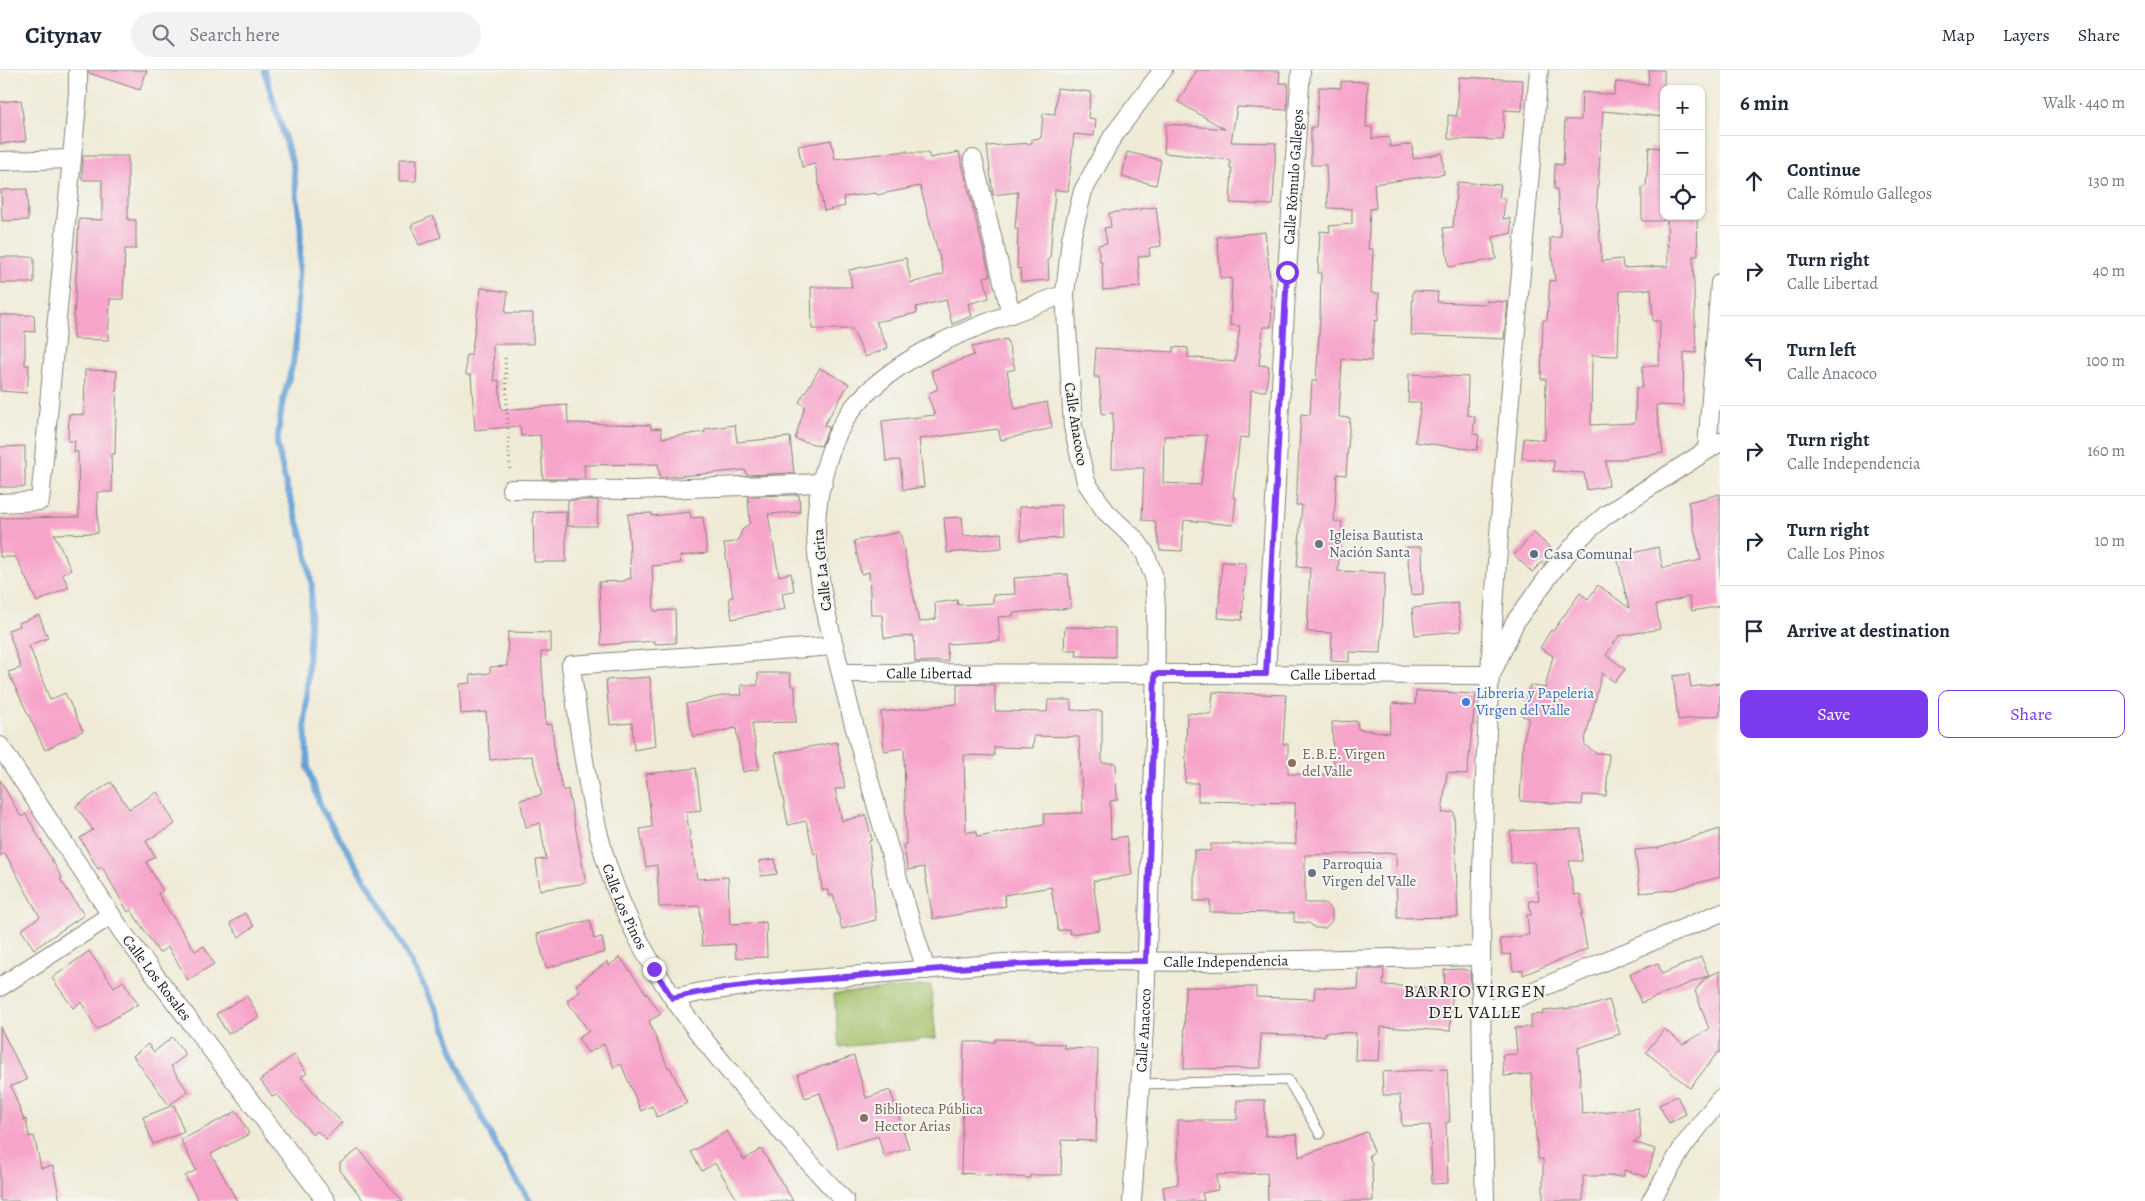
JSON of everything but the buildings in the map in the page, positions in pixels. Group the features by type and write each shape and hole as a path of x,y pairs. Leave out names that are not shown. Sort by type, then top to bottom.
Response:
{"street":[{"path":"0,503 40,501 78,93 78,70"},
{"name":"Calle Anacoco","path":"1132,1201 1146,961 1156,608 1150,565 1135,539 1106,512 1086,482 1073,417 1065,294 1071,239 1083,191 1113,136 1163,70"},
{"name":"Calle Rómulo Gallegos","path":"1266,674 1287,272 1301,70"},
{"path":"1485,1201 1481,956 1483,834 1496,576 1539,70"},
{"path":"0,161 72,159"},
{"path":"973,159 1011,314"},
{"path":"1491,675 1515,622 1554,569 1583,536 1606,515 1713,446 1720,284"},
{"name":"Calle La Grita","path":"926,970 865,771 834,646 822,594 817,549 817,512 839,427 854,406 877,382 925,352 1011,314 1065,294"},
{"path":"510,489 633,490 823,483"},
{"name":"Calle Los Pinos","path":"834,646 571,665 588,777 606,858 629,920 654,969 672,998 725,1067 845,1201"},
{"name":"Calle Libertad","path":"841,673 1491,675"},
{"name":"Calle Los Rosales","path":"0,746 111,915 326,1201"},
{"path":"1482,1013 1720,913"},
{"path":"0,987 111,915"},
{"name":"Calle Independencia","path":"672,998 766,983 1004,963 1227,962 1481,956"},
{"path":"1651,1201 1683,1147 1720,1099"}],"lane":[{"path":"1140,1084 1288,1080 1320,1134"}],"path":[{"path":"505,358 510,489"}],"green space":[{"path":"931,985 936,1038 839,1047 834,994"}],"waterway":[{"path":"264,70 293,165 301,231 296,340 293,363 282,404 277,444 286,485 304,541 312,586 305,724 308,768 321,808 378,900 442,1020 465,1082 485,1124 505,1162 530,1201"}],"place":[{"name":"Igleisa Bautista Nación Santa","path":"1319,544"},
{"name":"Casa Comunal","path":"1534,554"},
{"name":"Librería y Papelería Virgen del Valle","path":"1466,702"},
{"name":"E.B.E. Virgen del Valle","path":"1292,763"},
{"name":"Parroquia Virgen del Valle","path":"1312,873"},
{"name":"Biblioteca Pública Hector Arias","path":"864,1118"}],"district":[{"name":"BARRIO VIRGEN DEL VALLE","path":"1475,1001"}],"route":[{"path":"654,969 672,998 766,983 1004,963 1146,961 1155,739 1155,674 1266,674 1287,272"}]}
